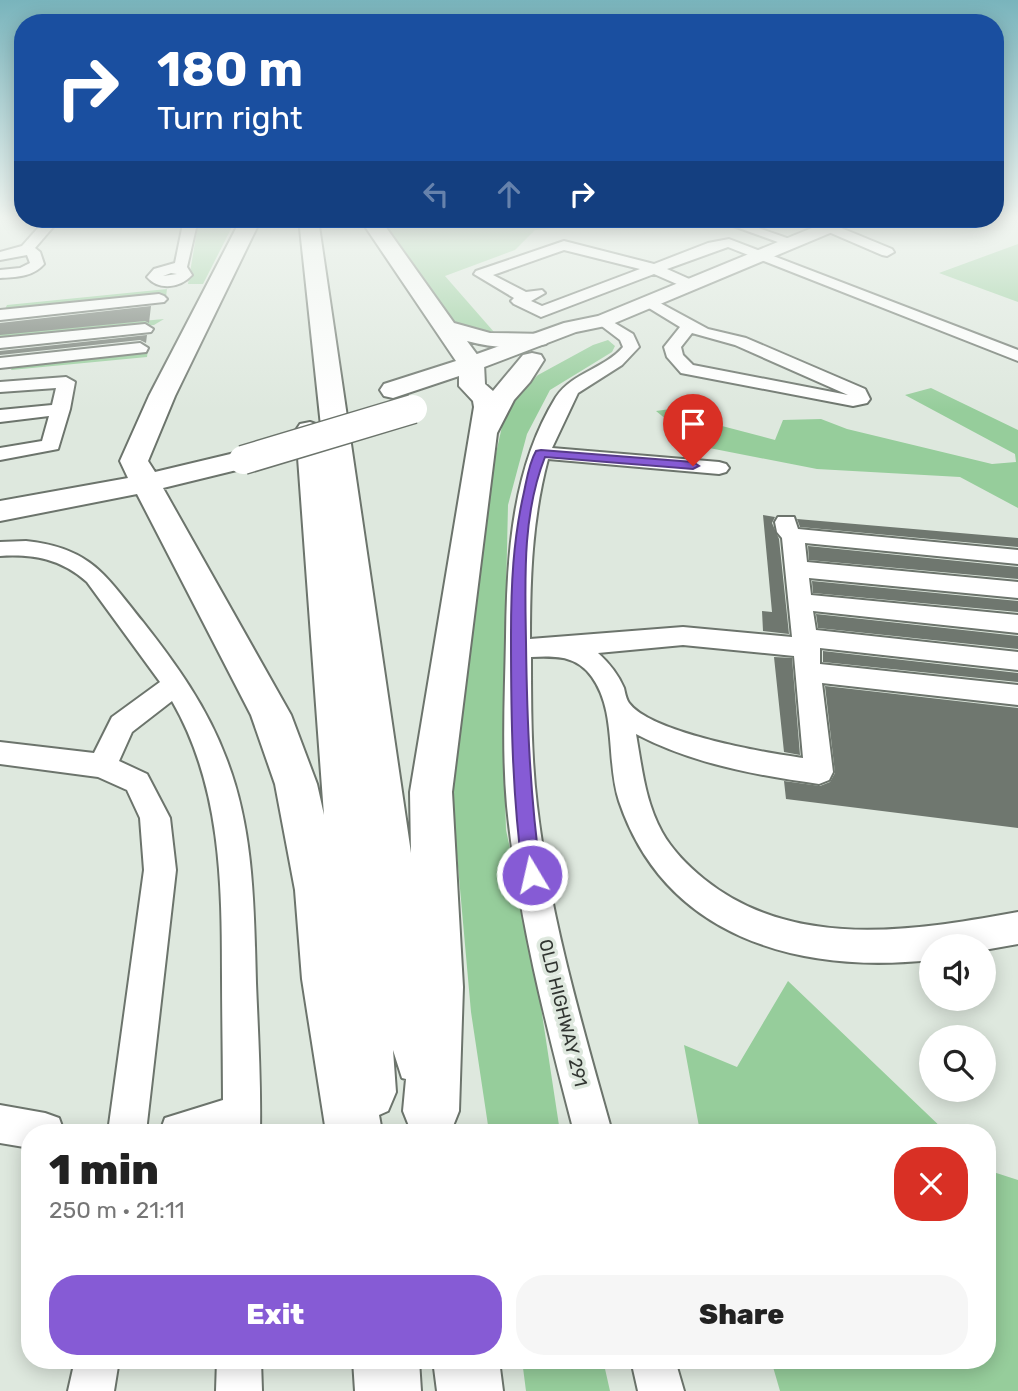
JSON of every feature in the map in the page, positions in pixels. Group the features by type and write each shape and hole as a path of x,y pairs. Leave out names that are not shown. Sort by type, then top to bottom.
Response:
{"highway":[{"path":"220,281 146,430 139,473 271,715 296,784 318,890 327,979 353,1124"},
{"path":"296,281 299,313"},
{"path":"317,281 405,986 433,1121"},
{"path":"414,281 447,328 486,399 430,792 438,987 433,1121"},
{"path":"447,328 535,350 521,377 502,397 483,434"},
{"path":"0,510 69,499 139,473 236,449 403,399 472,375"},
{"path":"307,408 362,989 370,1124"},
{"path":"96,469 146,430"},
{"path":"0,488 96,469 139,473"},
{"path":"69,499 121,509 166,524"},
{"path":"387,1369 388,1391"},
{"path":"467,1369 470,1391"}],"main road":[{"path":"472,375 535,350 596,331 603,321 701,281"}],"street":[{"path":"494,281 526,298"},
{"path":"549,289 519,301 541,312 621,281"},
{"path":"682,281 691,285"},
{"path":"827,281 1018,356"},
{"path":"0,315 159,299"},
{"path":"649,302 690,327 740,341 859,393 861,399 853,401 687,369 675,357 671,346 674,338 690,327"},
{"path":"58,357 78,307"},
{"name":"OLD HIGHWAY 291","path":"591,1124 560,1005 528,851 519,754 518,648 522,530 528,492 541,453 565,397 573,386 618,361 631,347 627,337 603,321"},
{"path":"0,332 67,331 150,323"},
{"path":"0,344 67,331"},
{"path":"0,363 140,348"},
{"path":"0,387 66,382 51,445 0,454"},
{"path":"0,416 61,409"},
{"path":"541,453 719,468"},
{"path":"617,709 645,726 735,759 820,772 802,602 789,528 1018,557"},
{"path":"0,549 40,550 83,565 95,577 174,685 200,728 226,800 235,854 241,1123"},
{"path":"518,648 563,647 683,636 807,653 1012,694 1006,660 981,620 959,551"},
{"path":"797,569 1018,590"},
{"path":"802,602 1018,624"},
{"path":"563,647 587,657 608,683 617,709 625,763 643,828 658,854 675,875 701,898 733,918 796,940 831,946 920,945 1018,928"},
{"path":"807,653 1006,660"},
{"path":"102,766 122,724 174,685"},
{"path":"0,753 102,766 137,782 155,818 160,870 128,1124"},
{"path":"0,1124 21,1128"},
{"path":"91,1391 95,1369"},
{"path":"239,1369 239,1391"},
{"path":"655,1369 661,1391"}],"green space":[{"path":"189,281 205,281 203,284 188,284"},
{"path":"424,281 449,281 494,332 463,328 451,319"},
{"path":"961,281 1018,281 1018,302"},
{"path":"167,289 166,297 4,311 7,305"},
{"path":"164,319 154,325 0,340 0,334"},
{"path":"608,340 615,346 612,352 550,390 527,434 508,505 503,725 506,830 533,955 559,1124 488,1124 471,1012 452,799 486,498 503,422 515,397 538,375 593,345"},
{"path":"148,349 147,357 11,370 14,363"},
{"path":"931,388 1018,430 1018,508 960,477 817,469 699,446 656,411 692,406 722,426 775,440 783,420 821,419 847,429 992,464 1016,462 1015,454 905,395"},
{"path":"788,981 938,1124 699,1124 684,1045 737,1067"},
{"path":"996,1173 1018,1180 1018,1391 780,1391 774,1369 996,1369"},
{"path":"523,1369 605,1369 610,1391 526,1391"}],"building":[{"path":"151,306 149,323 145,321 0,335 0,323"},
{"path":"147,335 146,343 140,340 0,355 0,351"},
{"path":"763,515 775,517 772,523 779,539 789,634 763,631 762,611 772,612"},
{"path":"797,519 1018,538 1018,547 800,527"},
{"path":"808,546 1018,567 1018,579 809,560"},
{"path":"812,581 1018,601 1018,612 813,593"},
{"path":"816,614 1018,636 1018,649 818,628"},
{"path":"823,651 1018,673 1018,682 823,662"},
{"path":"774,657 792,658 800,755 784,752"},
{"path":"825,686 1018,708 1018,828 786,799 784,781 820,786 830,782 835,773"}],"route":[{"path":"532,875 522,805 519,754 518,579 528,492 537,463 541,453 693,466"}]}
